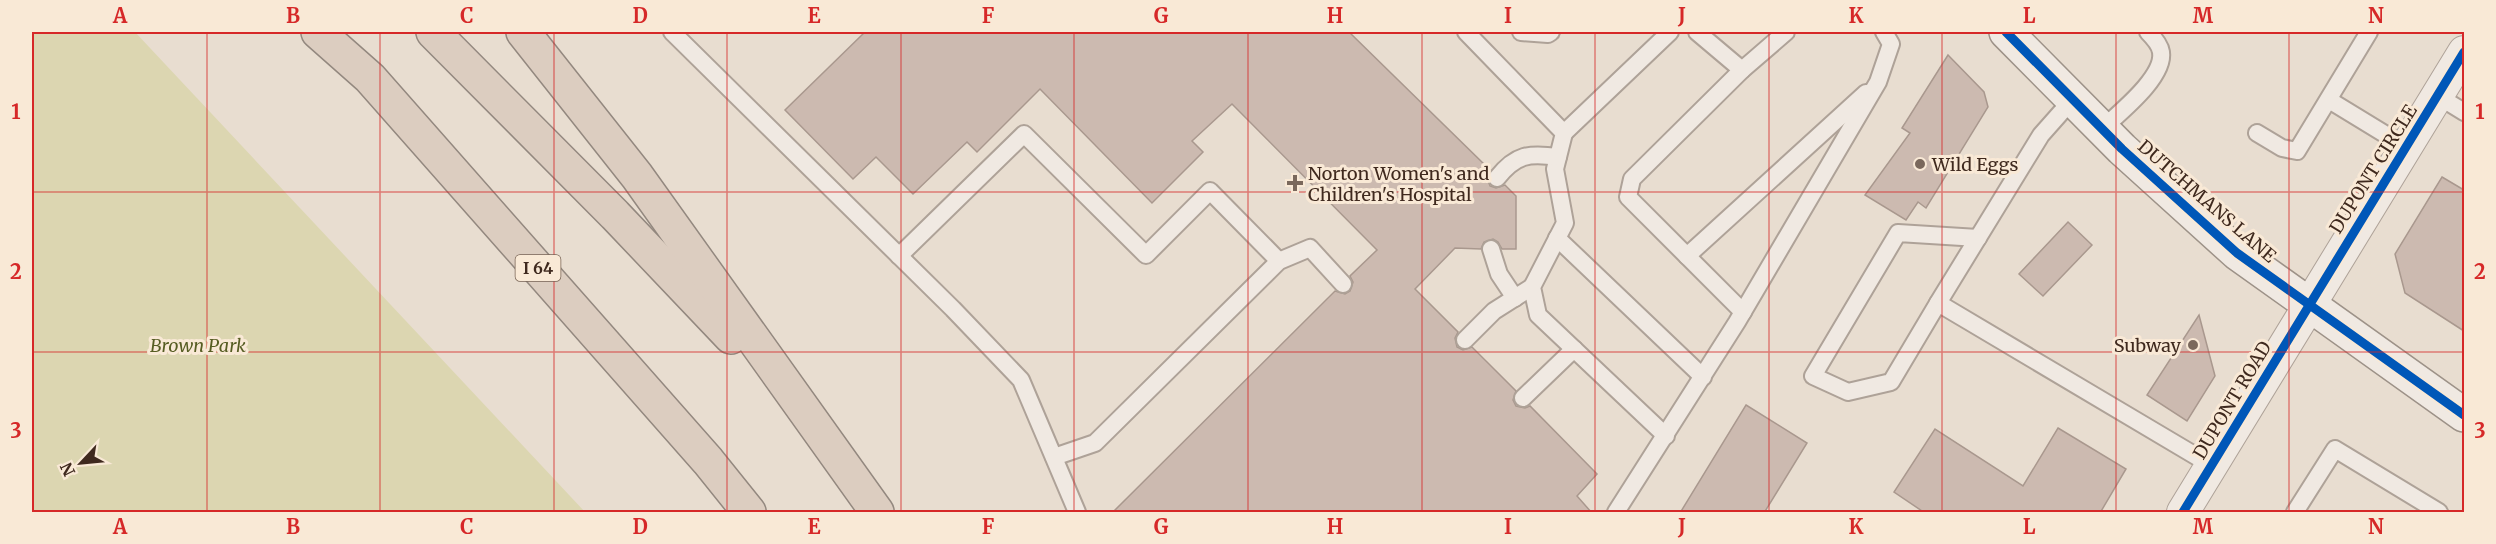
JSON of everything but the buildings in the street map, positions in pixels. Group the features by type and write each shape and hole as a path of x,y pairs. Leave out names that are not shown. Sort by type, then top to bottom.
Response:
{"highway":[{"name":"I 64","path":"318,32 370,78 708,461 749,513"},
{"path":"433,32 615,215 812,423"},
{"path":"523,32 637,176 877,513"}],"street":[{"name":"DUTCHMANS LANE","path":"2006,32 2102,129 2237,253 2464,415"},
{"name":"DUPONT CIRCLE","path":"2309,304 2464,52"},
{"name":"DUPONT ROAD","path":"2182,513 2309,304"}],"lane":[{"path":"672,32 1021,380 1077,513"},
{"path":"1466,32 1564,133"},
{"path":"1521,32 1548,34 1551,32"},
{"path":"1465,340 1494,311 1532,287 1565,223 1554,169 1564,133 1670,32"},
{"path":"1696,32 1742,70"},
{"path":"1743,312 1628,197 1632,179 1742,70 1786,32"},
{"path":"1616,513 1743,312 1878,82 1891,44 1884,32"},
{"path":"2102,129 2140,94 2161,63 2161,49 2148,32"},
{"path":"2256,133 2282,148 2297,151 2369,32"},
{"path":"1687,256 1878,82"},
{"path":"2438,96 2464,112"},
{"path":"1978,238 1898,233 1813,376 1848,392 1891,382 2041,135 2072,100"},
{"path":"2329,100 2406,147"},
{"path":"899,256 1024,134 1146,255 1210,190 1280,261"},
{"path":"1497,178 1511,161 1536,154 1558,158"},
{"path":"1557,238 1703,376"},
{"path":"1054,457 1095,443 1280,261 1310,248 1343,284"},
{"path":"1491,249 1498,274 1515,298"},
{"path":"1532,287 1538,315 1666,435"},
{"path":"1938,303 2211,465"},
{"path":"1523,398 1574,349"},
{"path":"2295,513 2335,449 2439,513"}],"green space":[{"name":"Brown Park","path":"32,32 135,32 585,512 32,512"}],"cycle path":[{"path":"2006,32 2122,149 2237,253 2464,415"},
{"path":"2183,512 2464,52"}],"place":[{"name":"Wild Eggs","path":"1920,164"},
{"name":"Norton Women's and Children's Hospital","path":"1295,183"},
{"name":"Subway","path":"2193,345"}]}
